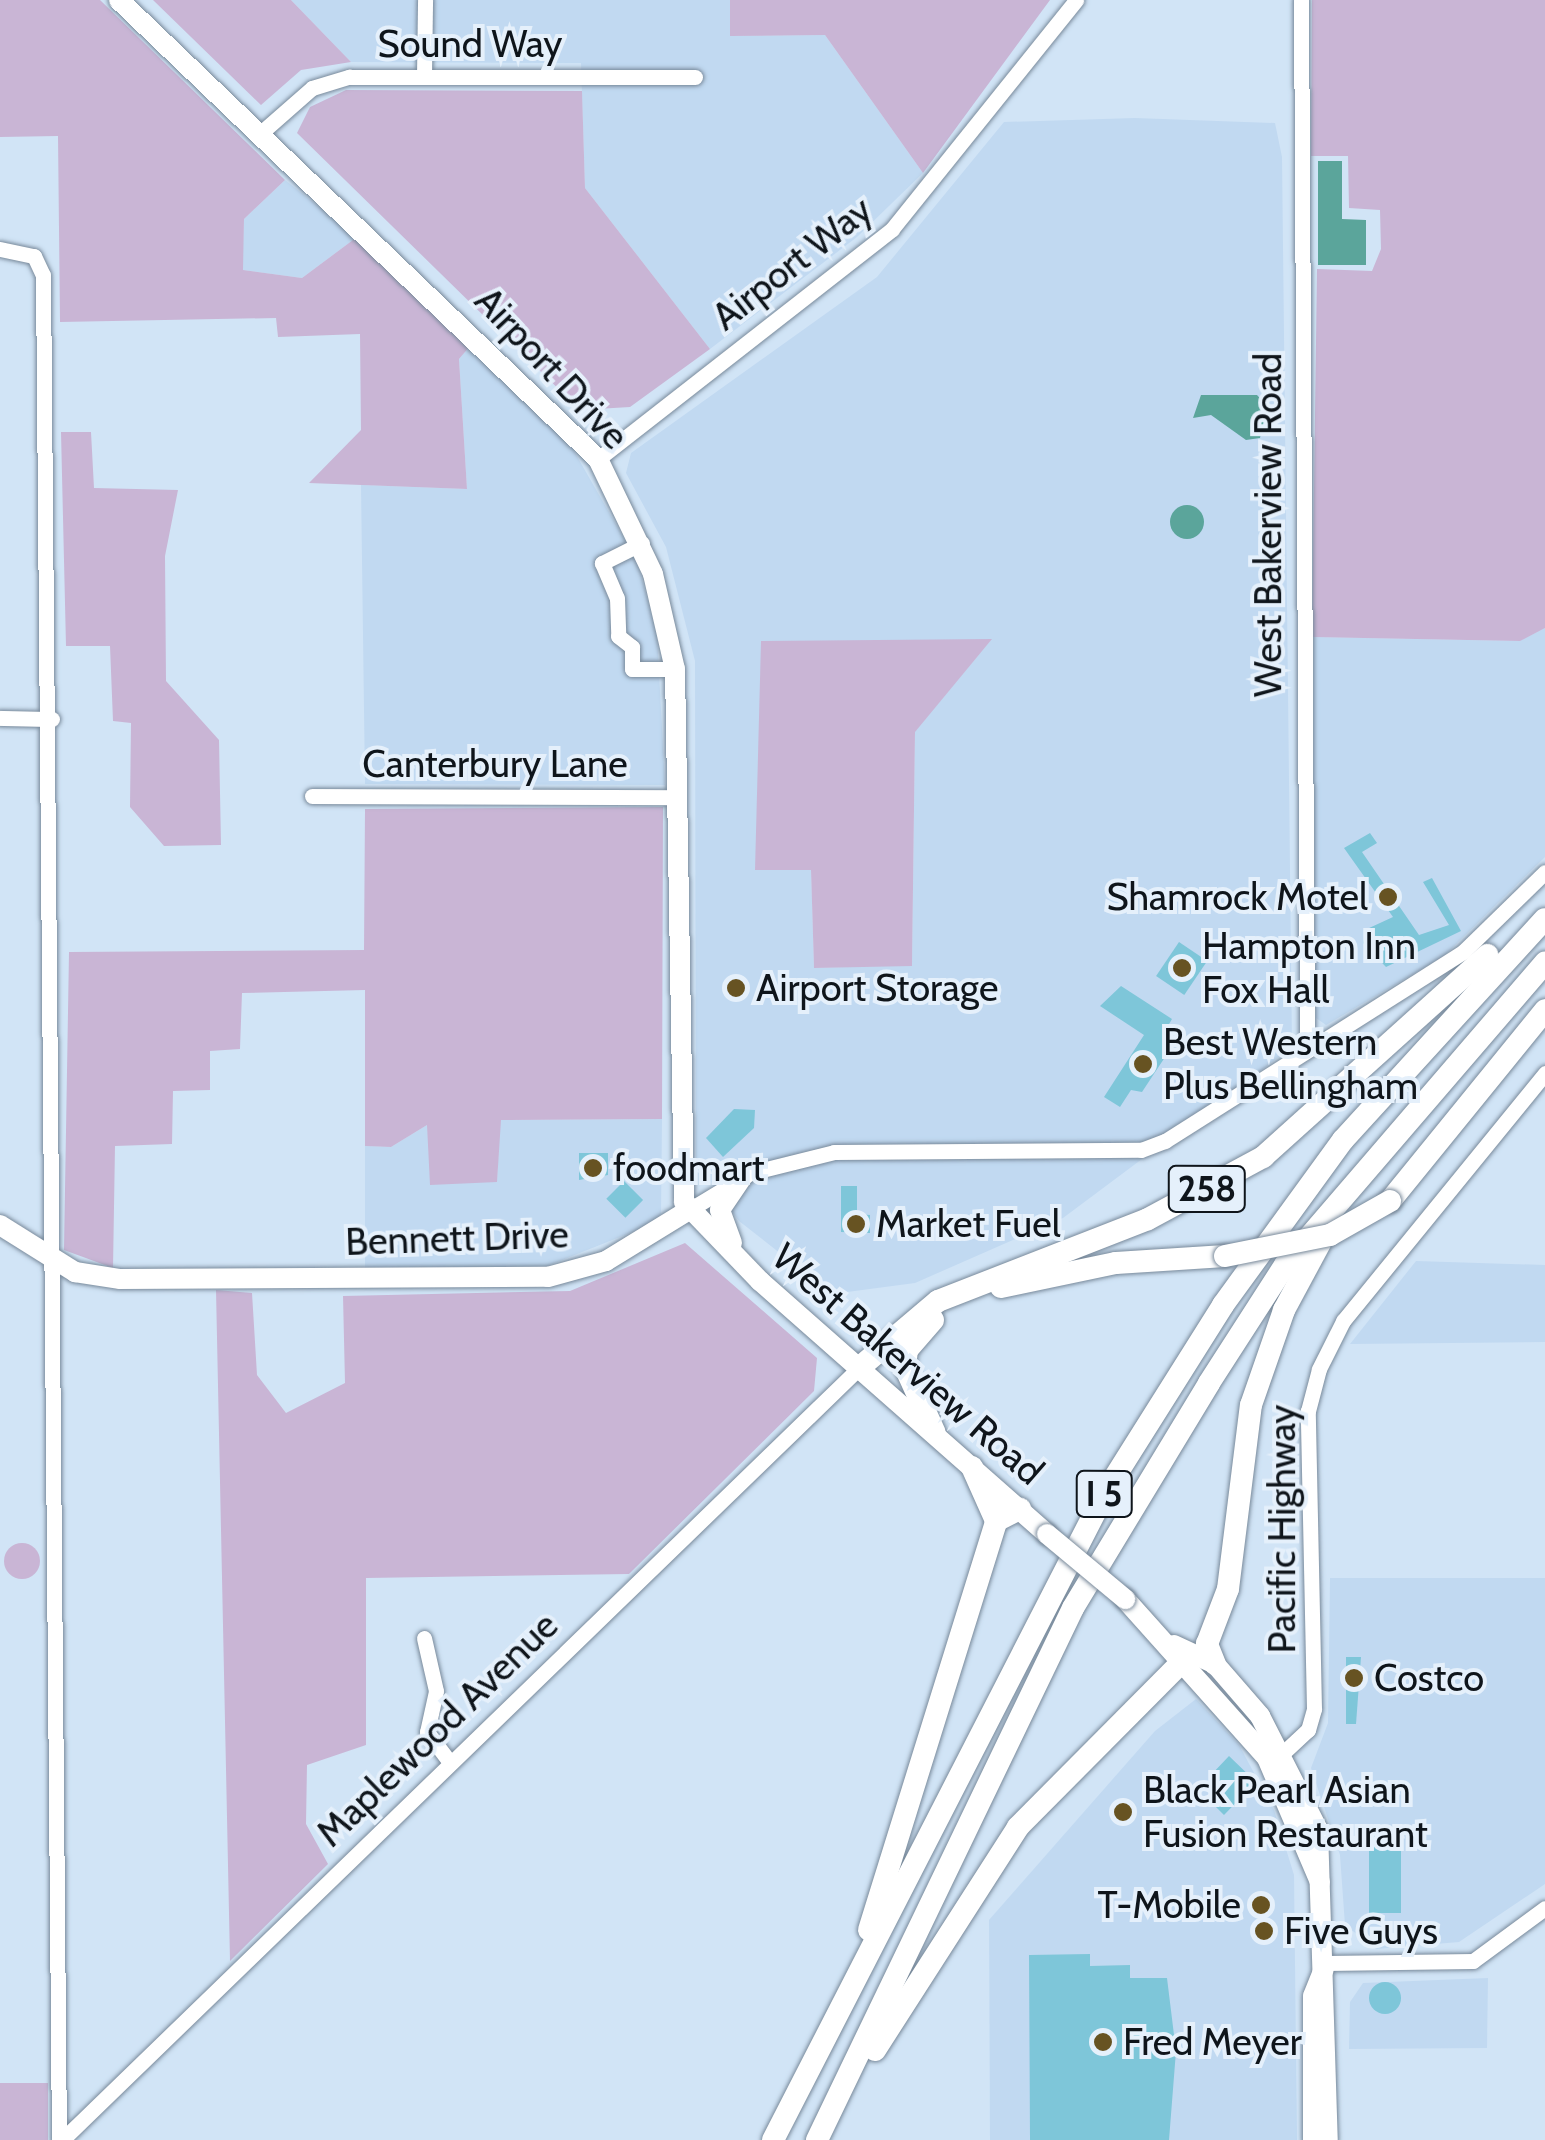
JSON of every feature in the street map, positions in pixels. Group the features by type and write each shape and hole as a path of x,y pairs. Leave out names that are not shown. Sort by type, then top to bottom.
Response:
{"highway":[{"name":"258","path":"860,1368 938,1301 1148,1219 1263,1156 1545,903"},
{"name":"I 5","path":"772,2140 1106,1491 1222,1305 1343,1140 1545,919"},
{"name":"I 5","path":"820,2140 1073,1608 1286,1265 1386,1139 1545,962"},
{"path":"860,1368 935,1318 1050,1274 1225,1256 1330,1235 1390,1201 1545,1010"},
{"path":"1214,1664 1206,1644 1228,1590 1263,1363 1300,1276 1386,1139"},
{"path":"935,1318 907,1350 905,1366 935,1434"},
{"path":"772,2140 870,1928 996,1521 972,1467"},
{"path":"996,1521 1020,1509"},
{"path":"820,2140 987,1867 1089,1748 1178,1654"}],"main road":[{"name":"Airport Drive","path":"119,0 264,131 598,458 642,543 675,669 679,1162 690,1210"},
{"path":"656,1233 679,1162"},
{"path":"742,1176 722,1202 721,1224 760,1282"},
{"name":"Bennett Drive","path":"0,1225 54,1261 120,1279 548,1276 606,1261 690,1210"},
{"name":"West Bakerview Road","path":"690,1210 760,1282 1125,1599 1178,1654 1267,1758 1320,1882"},
{"name":"West Bakerview Road","path":"1178,1654 1214,1664 1284,1752 1321,1843 1328,2140"},
{"name":"West Bakerview Road","path":"1313,2140 1313,1996 1326,1963"}],"street":[{"path":"424,76 425,0"},
{"name":"Airport Way","path":"598,458 892,229 1076,0"},
{"name":"West Bakerview Road","path":"1301,0 1307,1050"},
{"name":"Sound Way","path":"264,131 312,88 424,76 695,77"},
{"path":"0,249 34,256 43,275 52,719 61,2140"},
{"path":"642,543 602,563 617,598 618,636 632,647 632,669 675,669"},
{"path":"0,718 52,719"},
{"name":"Canterbury Lane","path":"312,796 678,797"},
{"path":"1307,1050 1464,951 1545,872"},
{"name":"Bennett Drive","path":"690,1210 742,1176 834,1152 1141,1150 1307,1050"},
{"name":"Pacific Highway","path":"1284,1752 1308,1730 1314,1709 1308,1411 1319,1369 1352,1310 1545,1072"},
{"name":"Maplewood Avenue","path":"61,2140 860,1368"},
{"path":"424,1638 436,1691 427,1732 450,1762"},
{"path":"1326,1963 1474,1960 1545,1908"}],"shaded area":[{"path":"0,0 100,0 285,180 244,219 243,270 302,278 357,237 471,345 459,359 467,489 309,483 361,430 360,334 278,337 276,318 60,322 58,136 0,137"},
{"path":"153,0 291,0 351,62 301,70 261,105"},
{"path":"291,0 730,0 730,36 825,35 923,173 857,237 710,349 585,188 581,63 351,62"},
{"path":"730,0 1050,0 923,173 825,35 730,36"},
{"path":"1312,0 1545,0 1545,628 1520,641 1312,637 1317,269 1372,271 1381,249 1380,210 1349,208 1348,156 1311,156"},
{"path":"346,90 582,91 585,188 710,349 630,407 580,410 297,133 310,107"},
{"path":"1135,118 1275,123 1282,157 1292,1047 1063,1218 915,1283 832,1294 739,1221 696,1161 695,661 666,547 626,473 631,453 877,277 1004,122","holes":["991,640 915,731 912,965 814,968 811,869 755,869"]},
{"path":"1318,161 1342,161 1342,219 1366,220 1366,265 1318,265"},
{"path":"285,180 357,237 302,278 242,270 244,219"},
{"path":"471,345 571,446 637,561 657,635 665,785 365,784 361,485 467,489 459,359"},
{"path":"1201,395 1257,395 1267,406 1260,438 1246,440 1211,415 1193,418"},
{"path":"61,432 91,432 94,488 178,490 165,556 166,681 219,740 221,845 164,846 130,807 131,723 113,721 110,646 66,646"},
{"path":"1187,505 1199,510 1204,522 1199,534 1187,539 1175,534 1170,522 1175,510"},
{"path":"1545,628 1545,857 1444,956 1326,1025 1316,1018 1312,637 1519,641"},
{"path":"992,639 915,732 912,966 814,968 811,870 755,870 761,641"},
{"path":"663,807 662,1119 501,1120 497,1182 430,1185 427,1125 391,1147 365,1146 365,990 242,993 240,1049 210,1051 210,1090 173,1091 172,1144 115,1146 113,1268 64,1250 69,952 364,950 365,809"},
{"path":"662,1119 661,1214 650,1225 542,1268 365,1270 365,1146 391,1147 427,1125 497,1181 500,1120"},
{"path":"685,1243 817,1358 814,1391 629,1574 366,1578 366,1745 307,1765 306,1824 328,1864 230,1961 216,1290 252,1293 257,1375 286,1413 345,1383 343,1296 570,1291"},
{"path":"1416,1261 1545,1265 1545,1342 1350,1344"},
{"path":"22,1543 35,1548 40,1561 35,1574 22,1579 9,1574 4,1561 9,1548"},
{"path":"1330,1578 1545,1578 1545,1884 1459,1942 1376,1949 1345,1925 1340,1855 1311,1768 1328,1723"},
{"path":"1196,1699 1239,1745 1274,1810 1294,1875 1297,2140 990,2140 989,1920 1155,1731"},
{"path":"1488,1978 1487,2048 1349,2049 1350,2002 1363,1983"},
{"path":"0,2083 48,2083 48,2140 0,2140"}],"building":[{"name":"Shamrock Motel","path":"1370,833 1377,843 1362,852 1419,935 1449,925 1423,882 1432,878 1461,931 1386,967 1363,943 1367,929 1393,917 1344,848"},
{"name":"Hampton Inn Fox Hall","path":"1179,942 1207,961 1184,995 1156,976"},
{"name":"Best Western Plus Bellingham","path":"1121,986 1172,1019 1165,1031 1177,1039 1142,1092 1131,1090 1120,1107 1104,1097 1144,1035 1100,1006"},
{"path":"734,1109 755,1110 754,1128 723,1157 706,1138"},
{"name":"foodmart","path":"579,1153 608,1153 608,1175 579,1180"},
{"path":"624,1181 643,1200 625,1218 606,1199"},
{"path":"841,1186 857,1186 857,1214 870,1215 870,1233 841,1232"},
{"name":"Costco","path":"1346,1657 1361,1657 1356,1724 1346,1724"},
{"path":"1229,1756 1256,1782 1224,1815 1210,1801 1222,1788 1210,1776"},
{"path":"1369,1836 1401,1836 1401,1913 1369,1913"},
{"name":"Fred Meyer","path":"1090,1954 1090,1966 1130,1965 1130,1978 1167,1978 1176,2051 1169,2140 1030,2140 1029,1955"},
{"path":"1385,1982 1396,1987 1401,1998 1396,2009 1385,2014 1374,2009 1369,1998 1374,1987"}],"place":[{"name":"Shamrock Motel","path":"1388,897"},
{"name":"Hampton Inn Fox Hall","path":"1182,968"},
{"name":"Airport Storage","path":"736,988"},
{"name":"Best Western Plus Bellingham","path":"1143,1064"},
{"name":"foodmart","path":"593,1168"},
{"name":"Market Fuel","path":"856,1224"},
{"name":"Costco","path":"1354,1678"},
{"name":"Black Pearl Asian Fusion Restaurant","path":"1123,1812"},
{"name":"T-Mobile","path":"1261,1905"},
{"name":"Five Guys","path":"1264,1931"},
{"name":"Fred Meyer","path":"1103,2042"}]}
